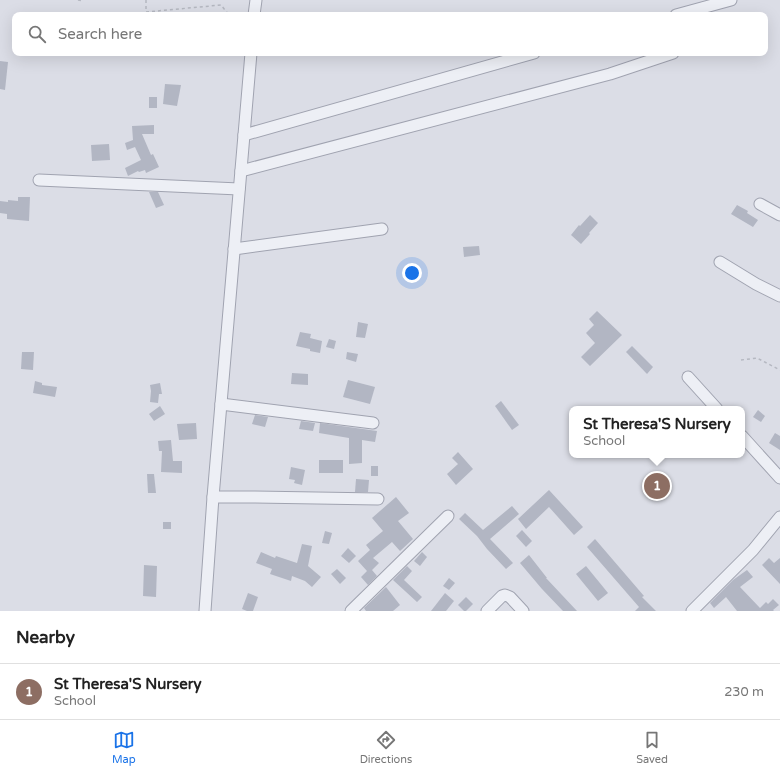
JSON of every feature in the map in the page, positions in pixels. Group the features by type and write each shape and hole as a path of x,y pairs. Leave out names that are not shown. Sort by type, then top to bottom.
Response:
{"street":[{"path":"254,12 256,0"},
{"path":"687,12 731,0"},
{"path":"205,611 213,497 251,56"},
{"path":"244,135 523,56"},
{"path":"241,171 610,74 664,56"},
{"path":"39,180 239,189"},
{"path":"760,204 780,215"},
{"path":"234,249 382,229"},
{"path":"720,262 756,284 780,296"},
{"path":"688,377 714,406"},
{"path":"221,404 373,423"},
{"path":"745,439 780,478"},
{"path":"213,497 378,499"},
{"path":"351,611 448,516"},
{"path":"692,611 753,550 780,517"},
{"path":"487,611 504,595 510,597 523,611"}],"path":[{"path":"78,0 83,1"},
{"path":"146,0 146,12 222,5 227,12"},
{"path":"741,360 757,358 780,370"}],"building":[{"path":"0,61 8,62 5,90 0,89"},
{"path":"165,84 181,85 177,106 163,104"},
{"path":"149,97 157,97 157,108 149,108"},
{"path":"154,125 154,134 142,134 151,155 153,154 159,167 146,173 145,170 138,171 128,176 125,168 141,160 135,147 127,150 125,143 133,140 132,126"},
{"path":"109,144 110,160 92,161 91,145"},
{"path":"149,192 158,192 164,205 156,208"},
{"path":"18,197 30,197 29,221 7,219 7,214 0,213 0,201 18,201"},
{"path":"737,205 748,211 747,213 758,220 753,227 731,214"},
{"path":"590,215 598,223 581,244 571,235"},
{"path":"479,246 480,255 464,257 463,247"},
{"path":"597,311 622,335 590,366 581,357 595,343 586,333 594,325 589,319"},
{"path":"358,322 368,324 365,338 356,337"},
{"path":"300,332 311,334 310,338 322,341 320,353 296,346"},
{"path":"329,339 336,341 334,349 326,347"},
{"path":"632,346 653,367 647,374 626,352"},
{"path":"22,352 34,352 33,370 21,369"},
{"path":"347,352 358,354 356,362 346,359"},
{"path":"292,373 308,374 308,385 291,384"},
{"path":"348,380 375,387 370,404 343,397"},
{"path":"35,381 42,383 42,385 57,387 55,397 33,393"},
{"path":"160,383 162,394 159,394 158,403 150,402 150,385"},
{"path":"501,401 519,425 512,430 495,406"},
{"path":"160,406 165,414 154,421 149,414"},
{"path":"758,410 765,416 761,422 753,417"},
{"path":"255,415 268,417 265,427 252,424"},
{"path":"301,421 315,423 313,431 299,429"},
{"path":"196,423 197,439 179,440 177,424"},
{"path":"320,423 377,431 375,442 362,440 362,463 349,464 349,438 319,433"},
{"path":"775,433 780,436 780,450 769,443"},
{"path":"171,440 173,461 182,461 182,473 161,472 162,451 159,451 158,441"},
{"path":"458,452 473,469 456,485 447,474 458,464 452,458"},
{"path":"319,460 343,460 343,473 319,473"},
{"path":"371,466 378,466 378,476 371,476"},
{"path":"291,467 305,470 302,485 294,483 295,480 289,479"},
{"path":"147,474 154,474 156,493 148,493"},
{"path":"356,479 369,480 368,492 355,492"},
{"path":"549,490 583,527 574,535 549,507 526,529 518,519"},
{"path":"396,497 409,513 398,521 413,539 400,551 392,542 373,558 379,563 372,570 377,576 368,585 361,577 367,571 358,561 370,550 366,545 383,531 372,518"},
{"path":"512,506 519,514 490,539 513,563 506,569 477,536 459,519 465,513 483,530"},
{"path":"163,522 171,522 171,529 163,529"},
{"path":"522,530 532,541 526,547 516,536"},
{"path":"325,531 332,533 329,544 322,543"},
{"path":"595,539 644,596 642,597 656,611 635,611 639,607 587,547"},
{"path":"302,544 312,546 308,566 321,577 312,587 305,581 292,576 291,581 270,574 272,569 256,563 261,552 275,558 276,556 297,563"},
{"path":"348,548 356,556 349,563 341,556"},
{"path":"422,552 427,557 420,566 414,561"},
{"path":"529,555 546,578 577,611 563,611 542,589 520,563"},
{"path":"769,558 774,563 780,558 780,584 762,565"},
{"path":"144,565 157,566 156,597 143,596"},
{"path":"407,566 412,571 404,580 422,597 417,602 393,580"},
{"path":"586,566 608,593 598,601 576,574"},
{"path":"337,569 346,578 340,584 331,574"},
{"path":"747,570 753,577 740,587 760,608 766,602 768,604 773,599 779,605 773,610 774,611 737,611 726,597 714,608 710,603 733,580"},
{"path":"449,578 455,583 449,590 443,586"},
{"path":"386,587 400,605 393,611 366,611 364,608"},
{"path":"248,593 258,597 253,611 242,609"},
{"path":"445,593 454,601 446,611 431,611"},
{"path":"466,597 473,604 466,611 464,611 458,605"}],"place":[{"name":"St Theresa'S Nursery","path":"657,486"}]}
